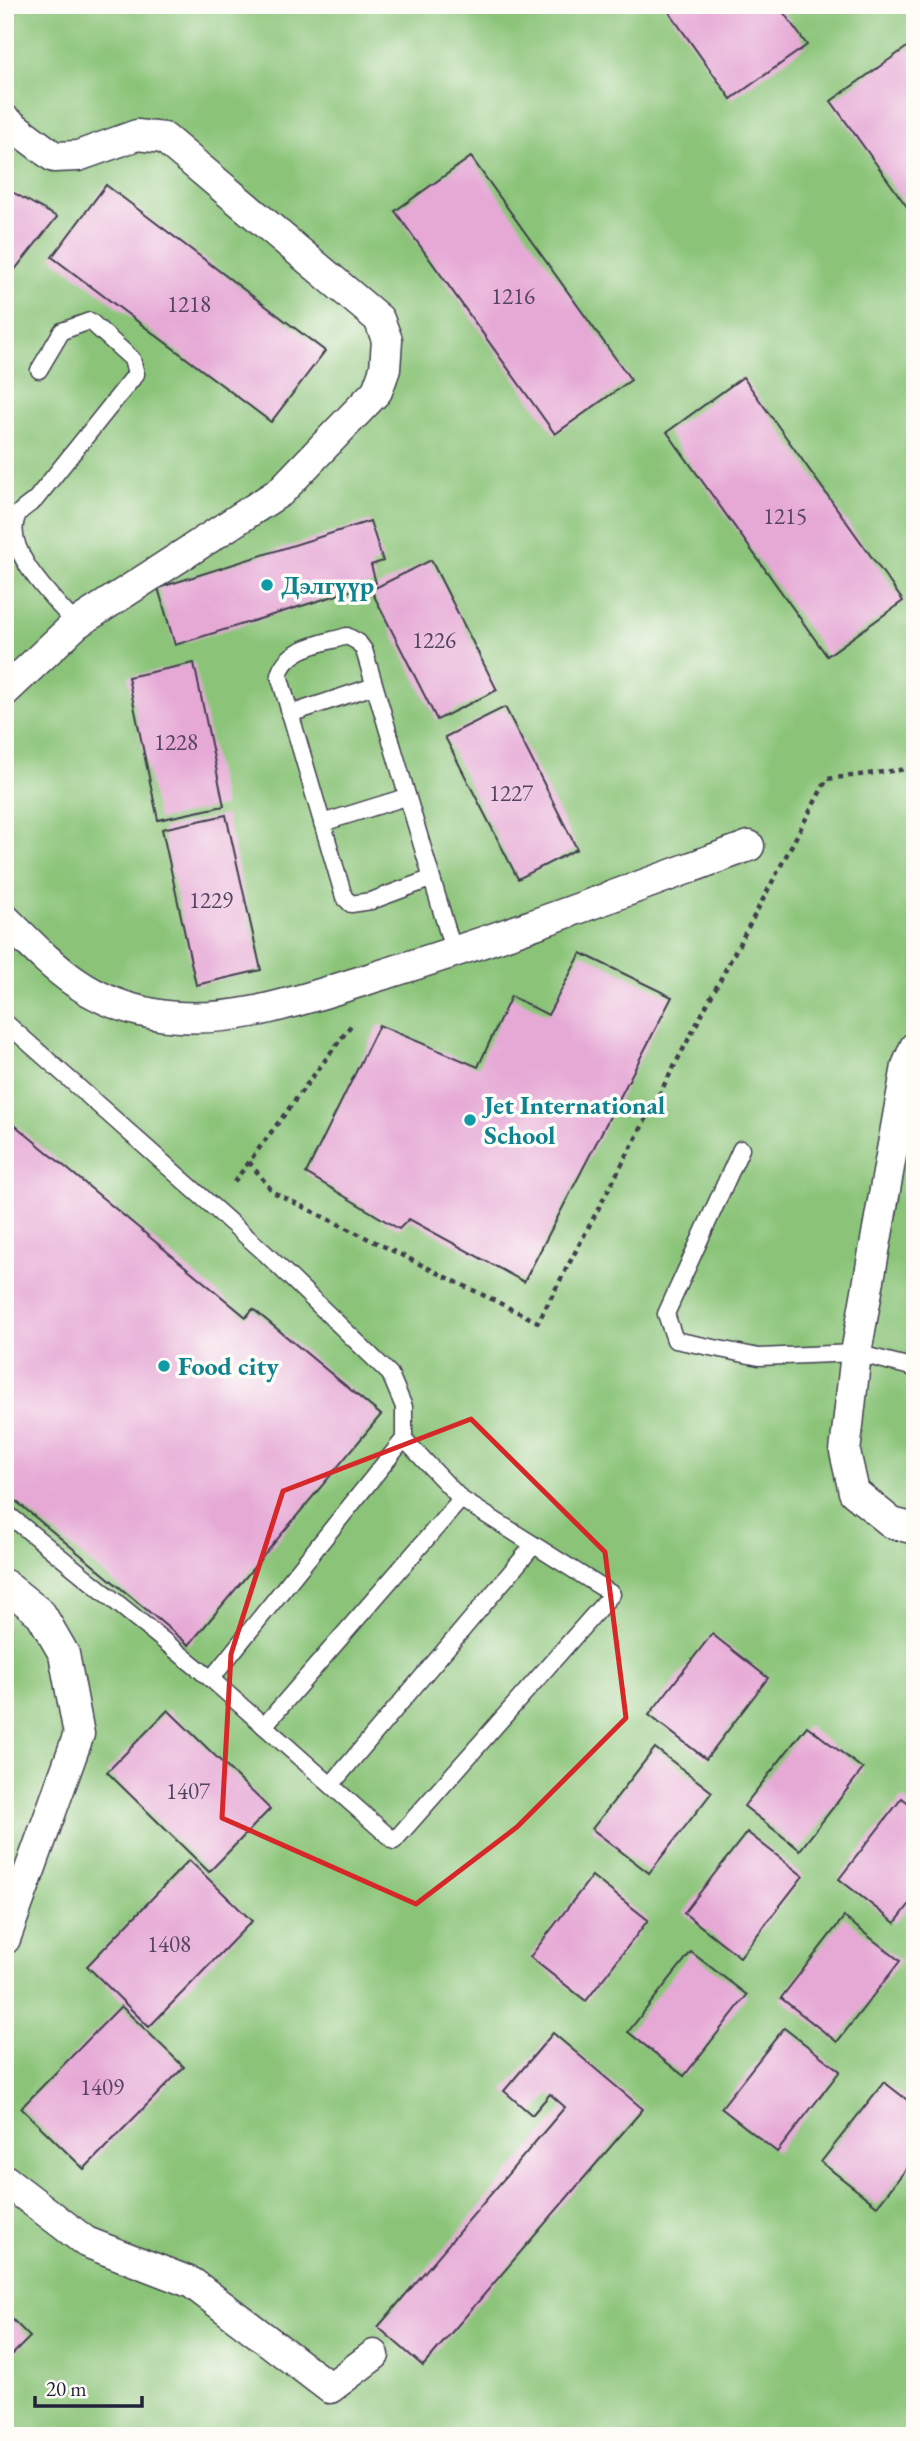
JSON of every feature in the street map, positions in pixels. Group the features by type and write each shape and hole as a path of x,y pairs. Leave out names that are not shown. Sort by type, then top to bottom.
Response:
{"street":[{"path":"5,120 54,157 78,156 137,135 164,138 379,319 387,340 385,369 377,391 280,492 76,624 5,691"},
{"path":"5,919 65,978 102,999 155,1015 216,1016 271,1009 454,953 749,846"},
{"path":"915,1047 906,1066 856,1353 845,1452 854,1492 892,1523 915,1529"},
{"path":"5,1586 41,1614 64,1654 79,1734 5,1938"},
{"path":"5,2180 86,2242 192,2283 330,2388 374,2355"}],"lane":[{"path":"39,370 62,331 90,321 132,359 136,374 35,500 18,515 11,533 14,554 76,624"},
{"path":"430,879 371,901 351,904 344,897 279,675 283,661 295,652 347,636 358,642 364,650 454,953"},
{"path":"290,714 374,686"},
{"path":"322,823 407,797"},
{"path":"5,1022 265,1253 390,1374 404,1407 404,1439 211,1679"},
{"path":"741,1149 666,1314 675,1340 759,1357 856,1353 915,1368"},
{"path":"5,1512 211,1679 394,1841 611,1594 461,1499 404,1439"},
{"path":"264,1726 461,1499"},
{"path":"331,1785 533,1546"}],"path":[{"path":"249,1162 273,1192 538,1322 827,779 915,768"},
{"path":"234,1182 352,1024"}],"highlighted area":[{"path":"471,1419 605,1552 626,1718 517,1827 416,1904 222,1818 231,1654 283,1491"}],"green space":[{"path":"5,5 915,5 915,2436 5,2436"}],"building":[{"path":"664,5 778,5 807,45 731,99"},
{"path":"907,47 915,57 915,218 831,101"},
{"path":"471,157 631,380 555,434 395,211"},
{"path":"106,185 325,351 271,422 52,257"},
{"path":"5,188 57,217 5,282"},
{"path":"743,377 903,601 827,656 667,432"},
{"name":"Дэлгүүр","path":"370,521 383,561 371,565 376,583 175,645 158,588"},
{"path":"431,560 497,690 437,720 371,590"},
{"path":"194,663 224,806 158,820 128,677"},
{"path":"505,707 577,849 518,879 445,737"},
{"path":"226,815 261,970 196,985 162,829"},
{"name":"Jet International School","path":"581,953 672,997 524,1282 409,1219 399,1229 306,1173 379,1025 478,1067 511,996 548,1015"},
{"name":"Food city","path":"5,1117 246,1317 253,1309 381,1415 189,1645 5,1492"},
{"path":"712,1634 768,1678 706,1759 649,1715"},
{"path":"168,1710 270,1809 209,1872 107,1772"},
{"path":"807,1726 863,1769 800,1850 744,1806"},
{"path":"655,1748 712,1792 649,1873 592,1829"},
{"path":"902,1798 915,1808 915,1897 895,1923 839,1879"},
{"path":"747,1832 803,1876 740,1957 684,1913"},
{"path":"189,1860 252,1921 149,2027 87,1966"},
{"path":"592,1876 648,1920 586,2001 530,1957"},
{"path":"844,1917 900,1961 837,2042 781,1998"},
{"path":"691,1952 747,1995 684,2076 628,2032"},
{"path":"121,2006 184,2067 84,2169 21,2108"},
{"path":"784,2028 840,2071 777,2152 721,2108"},
{"path":"553,2033 643,2109 423,2366 378,2327 565,2107 550,2094 532,2115 504,2091"},
{"path":"884,2082 915,2106 915,2158 877,2206 821,2162"},
{"path":"5,2312 30,2337 5,2362"}],"place":[{"name":"Дэлгүүр","path":"267,585"},
{"name":"Jet International School","path":"470,1120"},
{"name":"Food city","path":"164,1366"}]}
